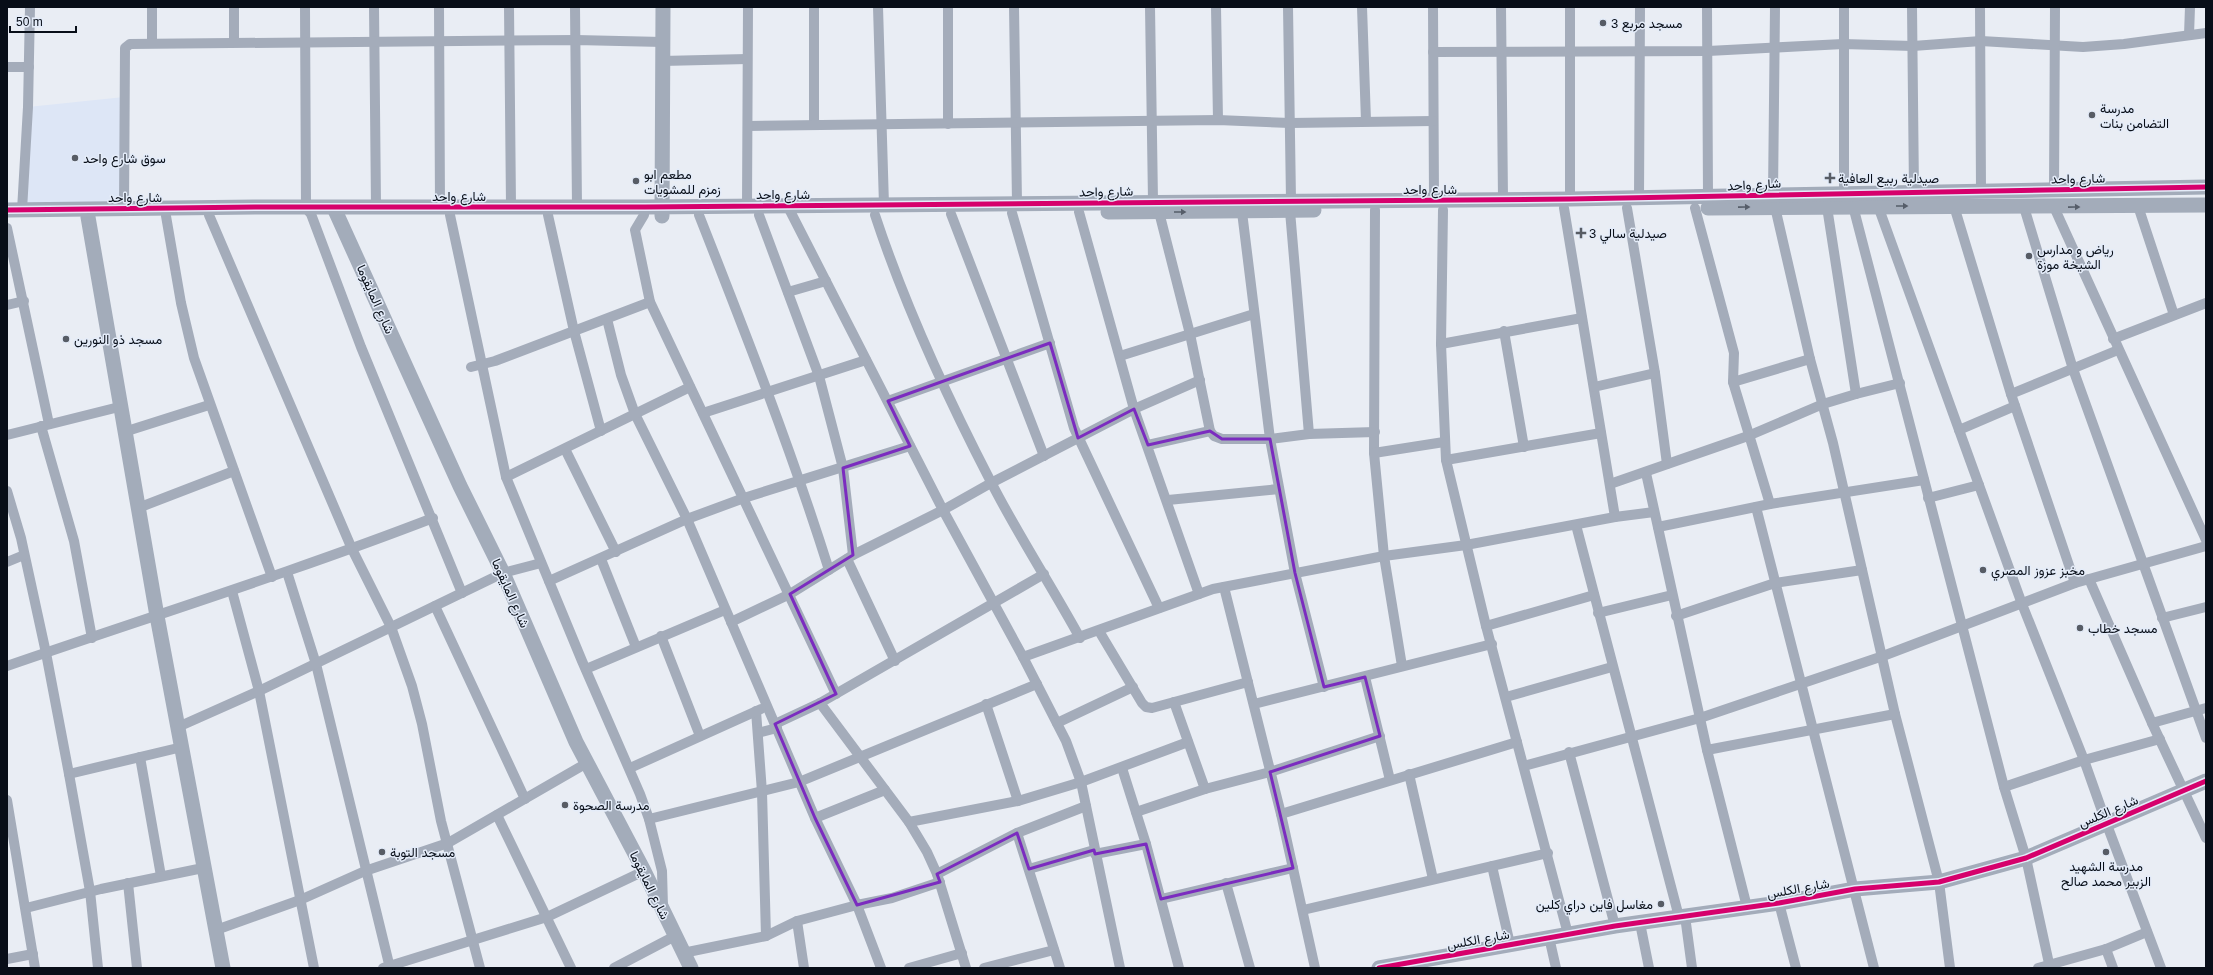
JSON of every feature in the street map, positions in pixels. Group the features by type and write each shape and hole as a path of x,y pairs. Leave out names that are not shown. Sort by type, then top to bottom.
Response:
{"street":[{"path":"22,210 29,67 30,7"},
{"path":"152,7 152,42"},
{"path":"234,7 234,42"},
{"path":"305,7 308,211 361,347 433,518 462,593"},
{"path":"374,7 376,207"},
{"path":"439,7 445,211 483,365 495,433 506,477 586,669 630,768 649,819 662,870 663,913"},
{"path":"509,7 511,206"},
{"path":"575,7 577,207"},
{"path":"662,211 663,7"},
{"path":"747,206 748,7"},
{"path":"814,7 814,124"},
{"path":"878,7 881,124 879,210 887,252 943,383 991,483 1080,638"},
{"path":"948,7 948,124"},
{"path":"1014,7 1015,208 1050,343 1078,438 1159,608"},
{"path":"1150,7 1151,121 1148,207 1190,334 1210,431 1217,438 1222,439 1270,439 1309,434 1375,432"},
{"path":"1216,7 1218,120"},
{"path":"1288,7 1291,205 1309,434"},
{"path":"1362,7 1366,121"},
{"path":"1432,7 1433,121 1439,205 1441,344 1444,442 1446,460 1486,626 1548,853 1568,934"},
{"path":"1501,7 1503,199"},
{"path":"1570,7 1567,204 1582,318 1615,517"},
{"path":"1639,198 1640,7"},
{"path":"1707,7 1708,197"},
{"path":"1775,7 1776,47 1774,201 1810,359 1823,404 1845,494 1895,714 1939,882 1950,968"},
{"path":"1844,7 1844,193"},
{"path":"1912,7 1914,192"},
{"path":"1980,7 1981,191"},
{"path":"2054,189 2053,45 2055,7"},
{"path":"2189,35 2190,7"},
{"path":"1433,52 1640,50 1708,51 1844,44 1912,46 1981,41 2090,47 2206,34"},
{"path":"124,208 125,48 130,44 152,42 374,42 509,40 663,42"},
{"path":"662,60 747,59"},
{"path":"7,67 29,67"},
{"path":"748,126 1218,120 1290,123 1433,121"},
{"path":"2174,187 2175,205"},
{"name":"شارع واحد","path":"1488,204 1503,199 1628,208 1695,208 1844,193 2206,187"},
{"name":"شارع واحد","path":"336,211 376,207 548,215 747,206 790,210 879,210 1291,205 1567,204 1639,198 1708,197 1774,201 1827,207 2206,205"},
{"name":"شارع واحد","path":"879,210 951,214 1015,208 1079,212 1148,207 1242,212 1291,205 1375,210 1439,205"},
{"name":"شارع واحد","path":"7,218 87,213 124,208 308,211 445,211 511,206 577,207 644,211"},
{"path":"1853,206 2004,787 2026,858 2049,966"},
{"path":"1878,206 2022,604 2084,760 2106,825 2161,968"},
{"path":"1954,206 2011,394 2075,583"},
{"path":"2138,206 2174,315"},
{"path":"1827,207 1856,394"},
{"path":"2024,207 2073,369 2206,738"},
{"path":"2054,207 2206,540"},
{"path":"1628,208 1655,373 1667,464"},
{"path":"1695,208 1734,353 1733,382 1748,436 1770,504"},
{"name":"شارع واحد","path":"7,210 166,216 308,211"},
{"path":"790,210 943,510 1037,684 1077,768 1120,968"},
{"name":"شارع واحد","path":"662,211 699,214 759,215 790,210"},
{"path":"1375,210 1374,453 1384,556 1402,666"},
{"name":"شارع المايقوما","path":"336,211 460,486 503,574 587,763 644,871 663,913 691,968"},
{"path":"644,211 635,230 650,302 790,594 836,694"},
{"path":"1079,212 1134,409 1168,500 1199,594"},
{"path":"1242,212 1270,439 1294,573 1324,687"},
{"path":"87,213 119,407 203,868 223,968"},
{"path":"699,214 769,393 801,481 829,570"},
{"path":"951,214 1044,456"},
{"path":"209,215 352,549 391,627 412,686 422,724 432,778 480,968"},
{"path":"548,215 574,331 601,431"},
{"path":"759,215 819,376 843,468 850,557 895,661"},
{"path":"166,216 187,334 209,404 272,577"},
{"path":"7,228 24,301 45,425 74,541 92,638"},
{"path":"788,292 826,281"},
{"path":"7,305 24,301"},
{"path":"471,367 483,365 650,302"},
{"path":"2113,339 2206,303"},
{"path":"1120,356 1254,314"},
{"path":"1441,344 1504,331 1582,318"},
{"path":"607,319 621,375 635,414 687,519 730,622 768,706 799,782 857,905 881,968"},
{"path":"1504,331 1524,447"},
{"path":"888,401 943,383 1050,343"},
{"path":"2011,394 2118,350"},
{"path":"1733,382 1810,359"},
{"path":"703,413 769,393 866,360"},
{"path":"1594,387 1655,373"},
{"path":"730,622 790,594 850,557 943,510 991,483 1134,409 1200,380"},
{"path":"1610,484 1646,473 1667,464 1748,436 1823,404 1900,383"},
{"path":"506,477 690,387"},
{"path":"124,432 209,404"},
{"path":"1959,430 2015,406"},
{"path":"7,435 119,407"},
{"path":"1148,445 1210,431"},
{"path":"1446,460 1601,433"},
{"path":"1374,453 1444,442"},
{"path":"549,581 602,559 687,519 744,498 910,446"},
{"path":"565,449 616,552"},
{"path":"138,508 234,471"},
{"path":"1646,473 1676,616 1707,750 1747,907"},
{"path":"1658,526 1770,504 1845,494 1924,480"},
{"path":"1928,498 1979,485"},
{"path":"1168,500 1279,489"},
{"path":"7,491 24,555 46,653 90,891 98,968"},
{"path":"1756,507 1874,968"},
{"path":"1023,657 1080,638 1199,594 1224,587 1384,556 1466,545 1615,517 1654,512"},
{"path":"7,666 287,572 433,518"},
{"path":"1576,525 1612,667 1682,916 1692,968"},
{"path":"1524,766 1569,752 1700,718 1883,656 1963,627 2075,583 2206,546"},
{"path":"7,562 24,555"},
{"path":"602,559 636,647"},
{"path":"178,727 259,691 503,574 541,563"},
{"path":"1676,616 1775,583 1862,570"},
{"path":"287,572 316,664 366,871 387,967 547,917 644,871"},
{"path":"758,733 776,726 820,703 1044,574"},
{"path":"2090,578 2152,723 2206,838"},
{"path":"1224,587 1281,814 1315,968"},
{"path":"232,591 259,691 314,968"},
{"path":"1598,613 1672,594"},
{"path":"1486,626 1594,595"},
{"path":"435,606 525,799"},
{"path":"2162,618 2206,606"},
{"path":"586,669 725,610"},
{"path":"1099,631 1146,707 1152,708 1248,682"},
{"path":"661,636 700,736"},
{"path":"1254,704 1492,644"},
{"path":"1506,697 1612,667"},
{"path":"1365,677 1390,780"},
{"path":"649,819 799,782 1037,684"},
{"path":"1057,724 1133,687"},
{"path":"1174,702 1205,789"},
{"path":"820,703 909,822 938,878 966,968"},
{"path":"986,704 1018,800"},
{"path":"630,768 768,706"},
{"path":"2152,723 2206,708"},
{"path":"756,711 762,792 766,936"},
{"path":"1707,750 1895,714"},
{"path":"1136,812 1205,789 1270,772 1380,736"},
{"path":"2004,787 2084,760 2160,739"},
{"path":"909,822 1018,800 1081,782 1122,768 1188,742"},
{"path":"1281,814 1517,742"},
{"path":"69,774 182,747"},
{"path":"1569,752 1615,926"},
{"path":"140,757 161,876"},
{"path":"216,930 300,900 366,871 448,843 587,763"},
{"path":"1122,768 1146,844 1179,968"},
{"path":"1409,774 1433,879"},
{"name":"شارع الكلس","path":"1379,968 1615,926 1779,903 1855,889 1939,882 2026,858 2206,781"},
{"path":"815,818 885,790"},
{"path":"7,800 10,829 26,908 35,968"},
{"path":"683,953 766,936 797,921 857,905 892,898 938,878 1017,833 1086,806"},
{"path":"497,815 571,968"},
{"path":"1017,833 1060,968"},
{"path":"1029,869 1094,852 1146,844"},
{"path":"1303,910 1548,853"},
{"path":"1492,866 1510,944"},
{"path":"26,908 128,882 203,868"},
{"path":"1161,900 1226,883 1293,868"},
{"path":"128,882 137,968"},
{"path":"1226,883 1250,968"},
{"path":"1779,903 1796,968"},
{"path":"797,921 804,968"},
{"path":"1640,923 1649,968"},
{"path":"2038,968 2106,949 2147,932"},
{"path":"614,968 675,936"},
{"path":"1549,937 1556,968"},
{"path":"2106,949 2112,968"},
{"path":"984,968 1054,950"},
{"path":"909,968 962,953"},
{"path":"7,959 33,954"}],"highlighted area":[{"path":"1050,343 1078,438 1134,409 1148,445 1210,431 1222,439 1270,439 1295,573 1324,687 1365,677 1380,736 1270,772 1293,868 1161,899 1146,844 1095,854 1094,850 1029,869 1017,833 937,874 940,882 857,905 815,818 775,724 836,694 790,594 853,555 843,468 910,446 888,401"}],"shaded area":[{"name":"سوق شارع واحد","path":"124,97 124,209 23,211 28,107"}],"cycle path":[{"path":"7,210 255,207 645,207 1570,199 2206,187"},
{"path":"1379,968 1615,926 1779,903 1855,889 1939,882 2026,858 2206,781"}],"place":[{"name":"مسجد مربع 3","path":"1603,23"},
{"name":"مدرسة التضامن بنات","path":"2092,115"},
{"name":"سوق شارع واحد","path":"75,158"},
{"name":"صيدلية ربيع العافية","path":"1830,178"},
{"name":"مطعم ابو زمزم للمشويات","path":"636,181"},
{"name":"صيدلية سالي 3","path":"1581,233"},
{"name":"رياض و مدارس الشيخة موزة","path":"2029,256"},
{"name":"مسجد ذو النورين","path":"66,339"},
{"name":"مخبز عزوز المصري","path":"1983,570"},
{"name":"مسجد خطاب","path":"2080,628"},
{"name":"مدرسة الصحوة","path":"565,805"},
{"name":"مسجد التوبة","path":"382,852"},
{"name":"مدرسة الشهيد الزبير محمد صالح","path":"2106,852"},
{"name":"مغاسل فاين دراي كلين","path":"1661,904"}]}
